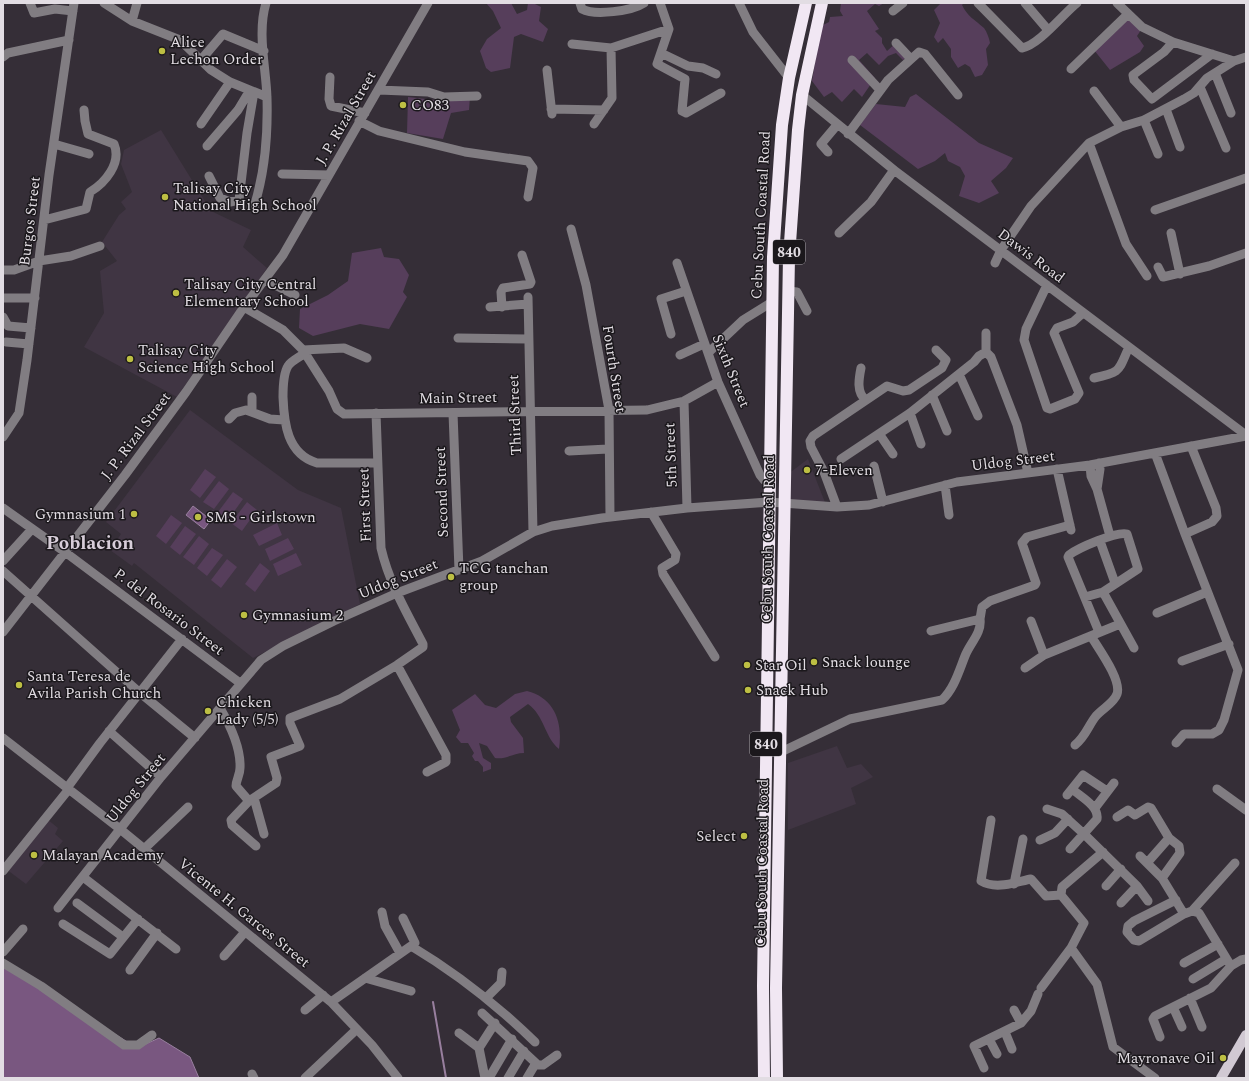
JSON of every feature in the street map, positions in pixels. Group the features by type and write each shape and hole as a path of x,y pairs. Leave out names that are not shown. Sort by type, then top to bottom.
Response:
{"highway":[{"name":"Cebu South Coastal Road","path":"764,1078 763,986 773,257 782,124 789,78 806,3"},
{"name":"Cebu South Coastal Road","path":"777,1078 776,988 788,292 797,137 802,95 822,3"}],"main road":[{"path":"1221,1078 1246,1035"}],"street":[{"path":"30,3 34,13 74,7"},
{"path":"104,3 132,21 180,40 211,70 230,82 267,98"},
{"path":"132,21 137,3"},
{"path":"254,207 266,140 267,98 263,13 266,3"},
{"name":"J. P. Rizal Street","path":"3,632 32,596 186,392 244,307 283,255 428,3"},
{"path":"580,3 582,9 593,13 607,12 644,3"},
{"path":"660,3 670,29 657,63 658,66 684,79 683,113 721,93"},
{"path":"739,3 753,32 789,78"},
{"path":"893,11 903,3"},
{"path":"978,3 1020,47 1028,47 1048,30 1073,4"},
{"path":"1025,3 1048,30"},
{"path":"1117,3 1142,27 1173,42 1234,61"},
{"name":"Burgos Street","path":"3,437 19,413 54,144 74,7"},
{"path":"1071,69 1128,14"},
{"path":"572,44 611,48 670,29"},
{"path":"200,60 223,34 264,51"},
{"path":"3,57 8,53 69,40"},
{"path":"1173,42 1164,52 1133,75 1134,80 1152,99 1212,54"},
{"path":"896,43 911,59"},
{"path":"594,124 612,98 611,48"},
{"path":"848,134 888,80 922,51 958,95"},
{"path":"662,53 688,66 703,68 716,74"},
{"path":"995,263 1001,250 1031,206 1088,143 1122,127 1144,120 1166,109 1184,99 1215,73 1234,61 1246,57"},
{"path":"852,60 880,90"},
{"path":"547,70 552,112 604,110"},
{"path":"1215,73 1231,113"},
{"path":"330,77 329,99 331,106 365,113"},
{"path":"201,124 230,82"},
{"path":"1200,87 1226,148"},
{"path":"379,90 428,92 444,97 477,96"},
{"path":"207,146 252,91"},
{"path":"209,176 220,198 230,202 239,200 252,91"},
{"path":"1094,91 1122,127"},
{"name":"Dawis Road","path":"802,95 894,170 1129,346 1246,436"},
{"path":"1166,109 1180,147"},
{"path":"44,220 86,209 90,192 103,183 113,166 116,155 114,144 88,134 84,110"},
{"path":"1144,120 1158,154"},
{"path":"359,122 379,131 465,152 528,161 533,168 528,197"},
{"path":"828,152 820,144 837,125"},
{"path":"1088,143 1126,244 1147,276"},
{"path":"54,144 89,154"},
{"path":"839,233 871,202 894,170"},
{"path":"282,174 329,175"},
{"path":"1155,210 1246,178"},
{"name":"Fourth Street","path":"571,229 586,285 609,410 608,449 610,517"},
{"path":"1171,233 1180,274"},
{"path":"3,270 14,270 39,261 71,256 100,246"},
{"path":"1158,266 1162,277 1210,266 1246,253"},
{"path":"490,307 502,307 502,290 530,284 531,282 522,255"},
{"name":"Sixth Street","path":"677,263 718,382 760,475 764,480 770,483"},
{"path":"265,280 295,295"},
{"path":"1047,285 1026,329 1024,340 1045,405 1050,409 1076,399 1079,393 1054,333 1057,328 1073,322 1083,313"},
{"path":"671,334 661,299 686,291"},
{"path":"788,292 797,292 807,311"},
{"path":"3,298 35,298"},
{"name":"Third Street","path":"502,307 528,301 527,339 533,532"},
{"path":"680,355 706,349 743,320 772,302"},
{"name":"Main Street","path":"244,307 283,330 304,351 340,413 647,410 684,401 718,382"},
{"path":"3,317 8,326 31,328"},
{"path":"986,332 986,352 991,357 1016,425 1028,474"},
{"path":"458,338 527,339"},
{"path":"6,342 29,344"},
{"path":"1094,378 1114,374 1118,371 1129,346"},
{"path":"367,358 344,348 304,351 287,368 283,392 284,420 289,439 298,452 310,461 317,463 348,464 378,463"},
{"path":"837,507 810,441 812,436 887,386 903,391 909,390 920,384 942,368 946,360 936,350"},
{"path":"841,459 880,435 910,413 979,356 986,352"},
{"path":"861,368 859,383 862,397 866,400"},
{"path":"959,374 978,416"},
{"path":"932,395 947,431"},
{"path":"252,397 252,412"},
{"name":"5th Street","path":"684,401 687,508"},
{"path":"229,419 242,410 270,419 284,420"},
{"name":"First Street","path":"251,800 277,781 271,757 300,746 290,723 290,718 340,699 422,649 423,644 397,593 386,567 381,548 376,413"},
{"name":"Second Street","path":"453,413 459,570"},
{"path":"910,413 921,444"},
{"path":"880,435 893,454"},
{"name":"Uldog Street","path":"58,908 161,777 261,660 283,646 397,593 482,562 533,532 552,526 610,517 687,508 769,502 837,507 869,505 946,485 1095,464 1246,436"},
{"path":"1184,534 1212,522 1217,516 1216,508 1190,446"},
{"path":"569,451 608,449"},
{"path":"1155,453 1184,534 1229,644 1238,670 1224,720 1219,730 1212,734 1184,734 1176,743"},
{"path":"1095,464 1100,469 1097,489 1110,536"},
{"path":"874,466 883,502"},
{"path":"781,752 850,720 942,700 948,695 965,655 978,634 981,625 980,618 982,607 990,601 1035,585 1036,583 1022,543 1024,539 1071,528 1057,469"},
{"path":"946,485 949,515"},
{"name":"P. del Rosario Street","path":"3,509 65,552 240,683"},
{"path":"651,512 676,554 675,560 662,568 663,574 715,657"},
{"path":"3,561 32,530"},
{"path":"1075,745 1086,736 1093,720 1100,711 1111,703 1118,693 1117,682 1095,634 1085,597 1068,557 1071,554 1110,536 1122,533 1127,534 1138,566 1136,571 1102,592 1085,597"},
{"path":"1100,541 1115,584"},
{"path":"3,571 139,692 195,738"},
{"path":"1102,592 1134,648"},
{"path":"1157,613 1207,592"},
{"path":"931,631 980,618"},
{"path":"1031,621 1044,655"},
{"path":"1025,668 1044,655 1120,624"},
{"path":"3,871 68,789 139,692 182,639"},
{"path":"1182,661 1229,644"},
{"path":"397,665 446,755 446,762 427,772"},
{"path":"220,708 227,721 240,759 240,773 236,781 236,786 251,800 264,834"},
{"path":"109,731 161,777"},
{"name":"Vicente H. Garces Street","path":"3,738 120,829 323,995 357,1029 398,1078"},
{"path":"1070,849 1085,834 1097,819 1098,815 1095,808 1069,792 1083,775 1107,791"},
{"path":"1095,808 1114,783"},
{"path":"1217,789 1246,810"},
{"path":"251,800 232,819 231,822 256,846"},
{"path":"144,850 188,807"},
{"path":"1117,817 1125,810 1128,810 1135,815 1148,807 1151,808 1169,838 1179,846 1181,850 1162,878"},
{"path":"1047,809 1062,814 1085,834 1121,869 1148,900"},
{"path":"1040,840 1055,833 1068,819"},
{"path":"991,820 981,881 985,883 1014,884 1032,879 1046,896 1061,895"},
{"path":"1169,838 1143,859 1162,878 1176,900 1192,913 1218,944 1228,963"},
{"path":"1014,884 1023,839"},
{"path":"984,1068 974,1046 1021,1023 1031,1011 1039,991 1071,948 1084,923 1061,895 1062,887 1103,852"},
{"path":"1176,900 1134,921 1126,929 1136,941 1192,913 1235,863"},
{"path":"1106,886 1121,869"},
{"path":"83,877 176,949"},
{"path":"1121,903 1137,886"},
{"path":"77,903 124,937"},
{"path":"382,912 386,926 400,953"},
{"path":"403,918 414,943"},
{"path":"63,924 110,954 138,919"},
{"path":"3,952 23,929"},
{"path":"224,956 245,932"},
{"path":"130,970 157,933"},
{"path":"1184,963 1218,944"},
{"path":"331,1002 411,946 448,968 486,998 535,1042"},
{"path":"1071,948 1097,984 1113,1047 1155,1078"},
{"path":"1193,980 1228,963 1246,959"},
{"path":"3,963 41,986 124,1045 138,1045 152,1035"},
{"path":"1160,1037 1153,1019 1172,1007 1211,988 1228,963"},
{"path":"486,998 501,983 502,972"},
{"path":"365,978 411,991"},
{"path":"305,1010 323,995"},
{"path":"1190,998 1202,1027"},
{"path":"1172,1007 1182,1026"},
{"path":"1014,1010 1021,1023"},
{"path":"482,1012 538,1065 543,1065 557,1055"},
{"path":"479,1048 495,1023"},
{"path":"305,1078 357,1029"},
{"path":"1005,1032 1012,1048"},
{"path":"459,1033 479,1048 485,1078"},
{"path":"489,1078 512,1039"},
{"path":"990,1039 997,1054"},
{"path":"508,1078 524,1051"},
{"path":"527,1078 536,1063"}],"shaded area":[{"path":"486,3 511,3 517,14 527,10 528,3 533,3 541,7 539,21 548,29 543,42 521,34 514,37 510,68 491,72 486,68 480,51 487,39 501,28 493,11"},
{"path":"841,3 884,3 879,6 875,4 867,11 879,29 875,31 882,38 882,43 887,51 896,43 906,58 903,60 896,53 888,56 879,65 867,53 859,60 875,78 862,97 854,89 842,102 832,92 824,97 812,81 821,26 829,22 830,17 843,16 840,11"},
{"path":"941,3 964,3 962,5 966,12 984,28 988,35 990,43 986,49 988,65 982,75 975,77 970,67 965,64 958,68 951,57 951,49 943,38 938,43 934,37 940,23 934,10"},
{"path":"1128,15 1143,27 1137,36 1144,46 1140,52 1110,70 1094,50"},
{"path":"916,94 979,143 1013,158 1006,168 991,181 999,193 979,203 959,196 965,176 960,167 948,161 945,153 935,161 918,169 860,125 876,104 905,107 910,97"},
{"path":"408,97 444,101 470,97 469,110 451,113 443,139 407,133"},
{"name":"Talisay City Central Elementary School","path":"161,130 211,211 251,230 243,247 267,268 177,397 84,347 104,313 100,271 117,261 102,242 119,215 126,209 121,202 132,192 121,164 124,150"},
{"path":"381,248 384,257 399,259 409,275 403,292 407,297 389,329 360,324 313,336 299,328 300,309 328,295 348,281 352,253"},
{"path":"190,410 298,490 341,508 360,604 253,658 134,563 132,566 110,550 121,534 106,522"},
{"path":"808,459 826,505 795,503 788,497 788,474"},
{"path":"205,469 216,477 200,498 190,490"},
{"path":"219,481 229,489 214,509 203,502"},
{"path":"233,492 243,499 228,520 218,512"},
{"path":"247,502 257,510 242,531 231,523"},
{"name":"SMS - Girlstown","path":"193,506 211,520 204,529 186,515"},
{"path":"171,515 182,523 166,544 156,536"},
{"path":"277,523 282,535 259,546 253,535"},
{"path":"185,526 196,534 180,555 170,547"},
{"path":"199,536 209,544 194,565 183,557"},
{"path":"288,538 294,549 270,561 265,549"},
{"path":"212,548 223,555 207,576 197,568"},
{"path":"296,553 302,565 278,576 273,564"},
{"path":"227,559 237,567 221,588 211,580"},
{"path":"260,563 270,571 255,592 245,584"},
{"path":"527,691 537,694 544,699 555,713 560,730 559,749 550,739 538,714 528,704 510,717 511,722 523,738 524,753 495,758 487,746 479,743 483,758 491,763 491,769 483,772 483,767 478,761 475,761 472,756 474,753 468,743 461,743 456,737 460,730 452,710 475,694 485,705 496,708 515,694"},
{"path":"837,746 847,768 861,764 873,777 851,788 856,804 788,830 788,763"},
{"name":"Malayan Academy","path":"47,819 58,828 55,834 63,841 26,884 6,869"},
{"path":"3,964 137,1048 159,1038 190,1057 199,1078 3,1078"}],"waterway":[{"path":"433,1002 446,1078"}],"place":[{"name":"Alice Lechon Order","path":"162,51"},
{"name":"CO83","path":"403,105"},
{"name":"Talisay City National High School","path":"165,197"},
{"name":"Talisay City Central Elementary School","path":"176,293"},
{"name":"Talisay City Science High School","path":"130,359"},
{"name":"7-Eleven","path":"807,470"},
{"name":"Gymnasium 1","path":"134,514"},
{"name":"SMS - Girlstown","path":"198,517"},
{"name":"TCG tanchan group","path":"451,577"},
{"name":"Gymnasium 2","path":"244,615"},
{"name":"Snack lounge","path":"814,662"},
{"name":"Star Oil","path":"747,665"},
{"name":"Santa Teresa de Avila Parish Church","path":"19,685"},
{"name":"Snack Hub","path":"748,690"},
{"name":"Chicken Lady (5/5)","path":"208,711"},
{"name":"Select","path":"744,836"},
{"name":"Malayan Academy","path":"34,855"},
{"name":"Mayronave Oil","path":"1223,1058"}],"district":[{"name":"Poblacion","path":"90,543"}]}
